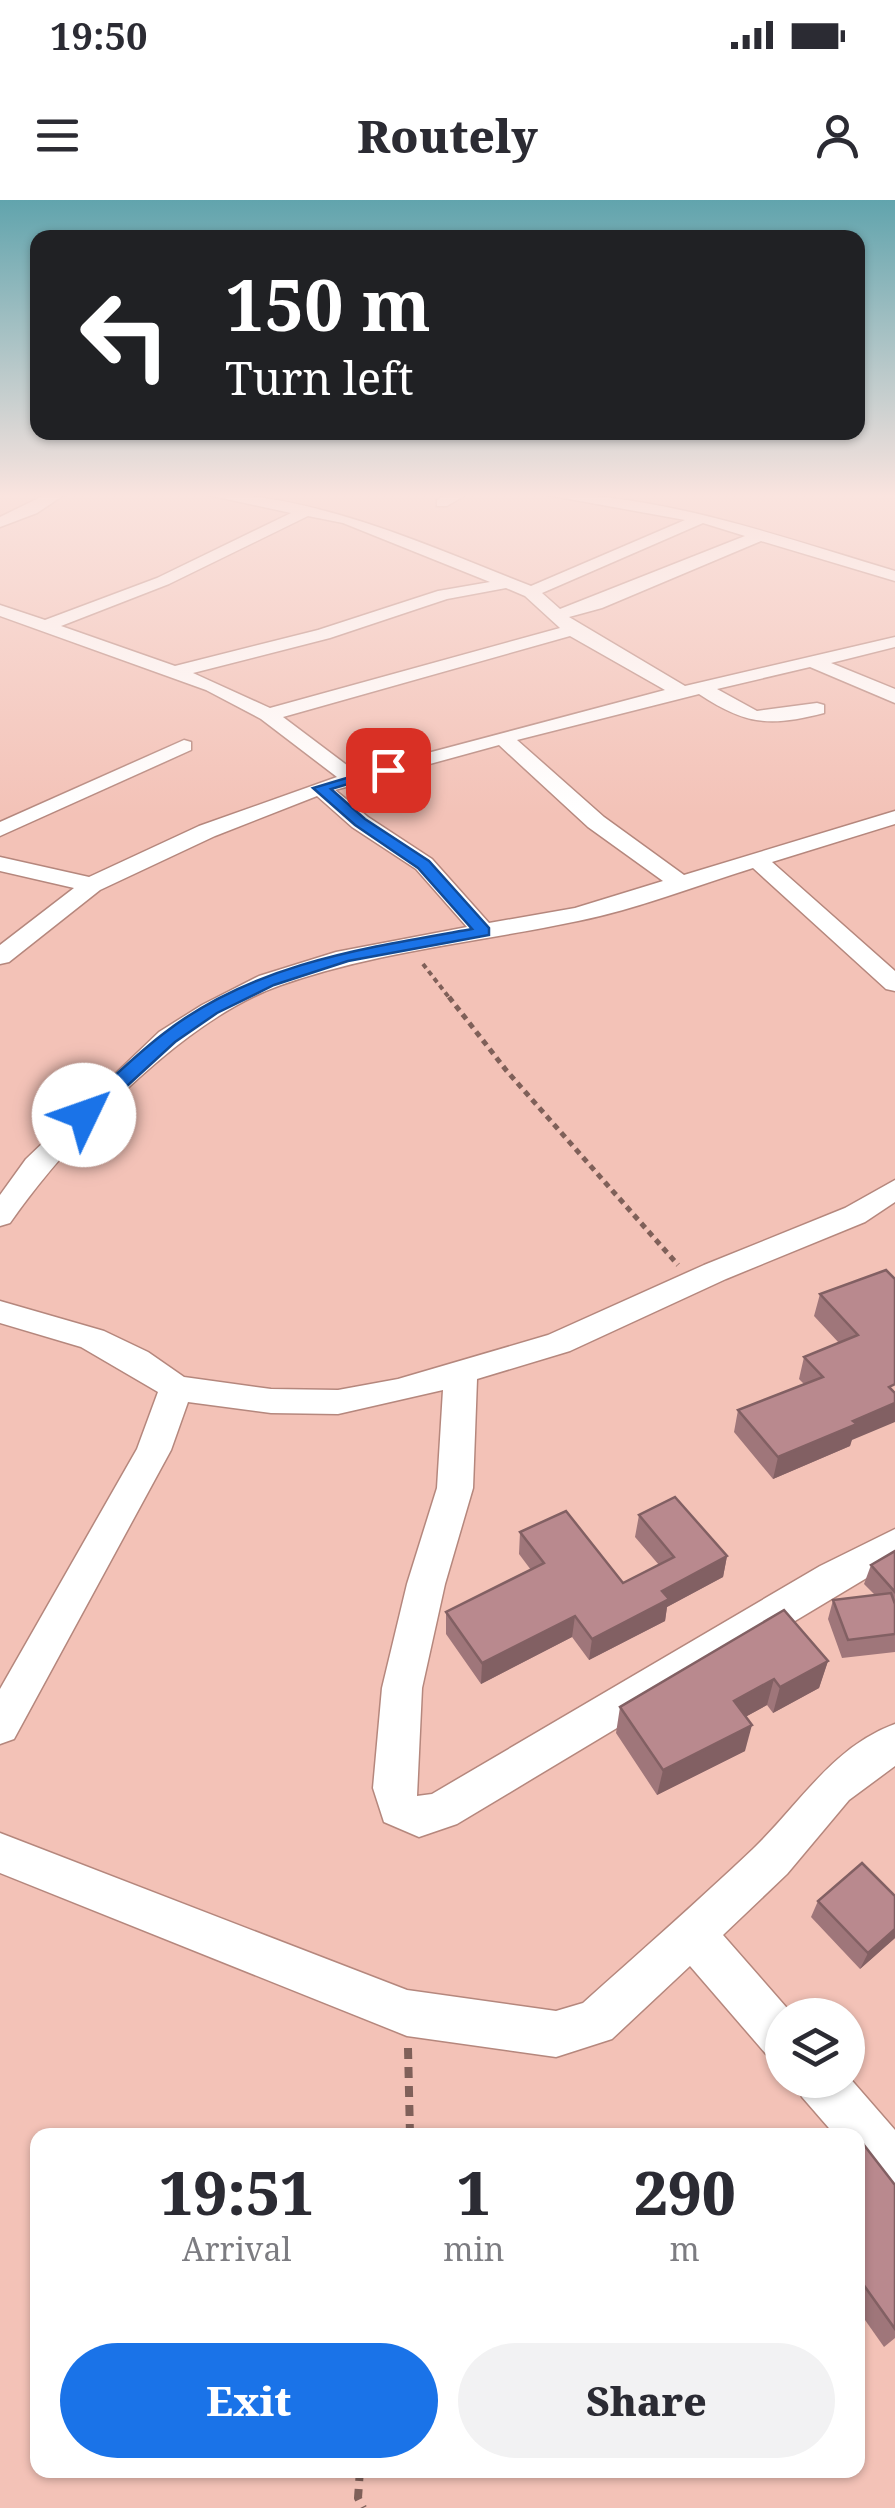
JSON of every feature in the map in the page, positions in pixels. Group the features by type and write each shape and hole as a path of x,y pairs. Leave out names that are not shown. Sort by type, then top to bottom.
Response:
{"street":[{"path":"45,626 111,601"},
{"path":"177,671 324,634 426,601"},
{"path":"540,601 572,630 754,718 772,719 817,709"},
{"path":"555,616 604,601"},
{"path":"0,610 177,671 268,714 352,778"},
{"path":"0,630 22,618"},
{"path":"268,714 572,630"},
{"path":"0,958 92,885 207,831 320,788 691,689 895,642"},
{"path":"809,661 895,697"},
{"path":"502,737 596,822 681,884"},
{"path":"0,830 184,746"},
{"path":"320,788 360,822 424,864 483,932"},
{"path":"0,1216 36,1165 168,1038 210,1010 268,981 345,957 580,914 895,816"},
{"path":"758,861 895,984"},
{"path":"0,864 92,885"},
{"path":"0,1312 91,1337 146,1364 176,1388 271,1401 338,1402 560,1343 693,1282 855,1215 895,1190"},
{"path":"461,1372 454,1488 402,1688 394,1788 399,1808 419,1816 442,1810 895,1544"},
{"path":"0,1726 154,1450 176,1388"},
{"path":"0,1852 407,2013 556,2034 596,2022 772,1860 834,1787 895,1742"},
{"path":"693,1935 765,2018"},
{"path":"835,2098 861,2128"},
{"path":"865,2133 895,2167"}],"path":[{"path":"407,945 506,1070 693,1282"},
{"path":"407,2013 410,2128"}],"building":[{"path":"886,1270 895,1279 895,1384 889,1387 895,1393 895,1403 853,1421 857,1424 778,1457 738,1410 823,1377 804,1357 858,1335 820,1294"},
{"path":"675,1497 727,1556 662,1591 669,1599 592,1639 575,1616 482,1663 446,1612 544,1563 520,1532 566,1511 623,1583 674,1557 639,1515"},
{"path":"895,1551 895,1592 871,1565"},
{"path":"891,1593 895,1634 848,1640 833,1600"},
{"path":"784,1610 828,1661 780,1687 774,1679 734,1701 752,1725 663,1770 620,1707"},
{"path":"862,1863 895,1896 895,1929 868,1953 818,1901"},
{"path":"865,2146 895,2185 895,2329 865,2287"}],"route":[{"path":"84,1115 168,1038 210,1010 268,981 345,957 483,932 424,864 360,822 320,788 388,770"}]}
